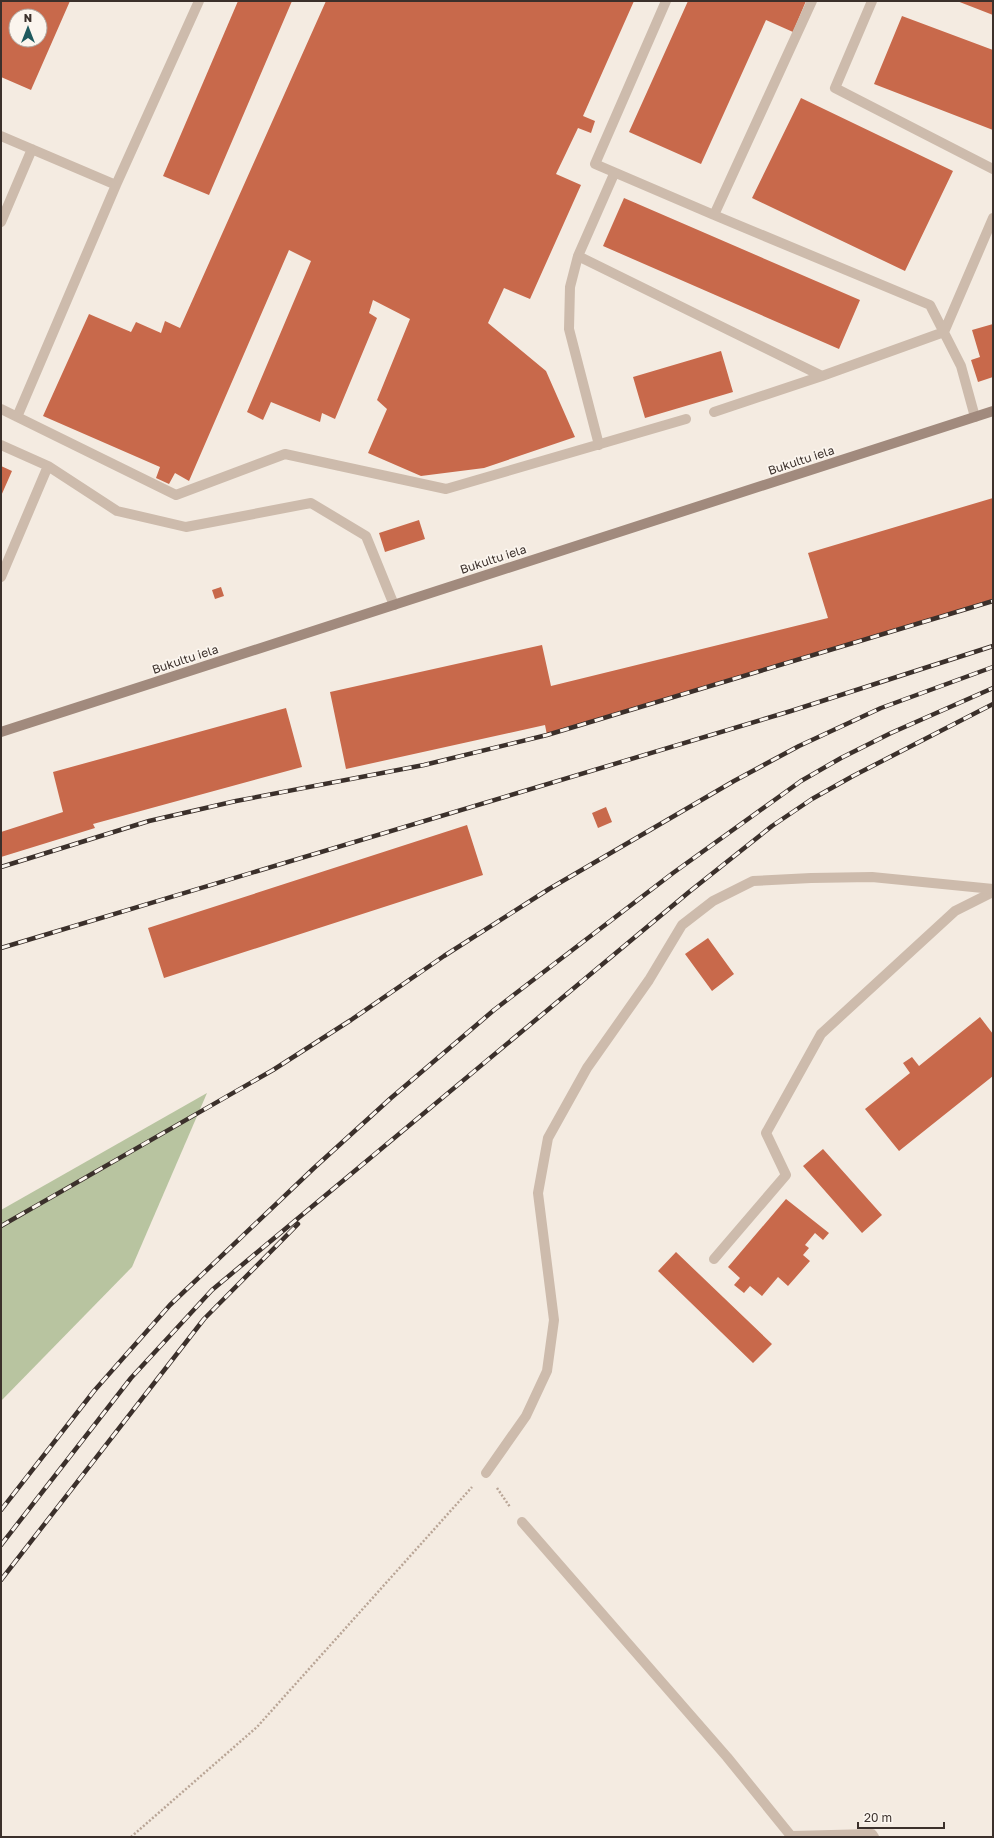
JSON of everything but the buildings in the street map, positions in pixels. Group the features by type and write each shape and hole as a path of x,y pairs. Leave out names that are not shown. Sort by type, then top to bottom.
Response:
{"street":[{"path":"18,417 116,185 199,1"},
{"path":"666,1 595,164 614,174 930,305 960,366 975,417"},
{"path":"714,216 812,1"},
{"path":"872,1 835,88 993,169"},
{"path":"1,136 116,185"},
{"path":"1,222 32,149"},
{"path":"599,445 569,329 570,287 578,256 614,174"},
{"path":"714,412 822,376 944,332 993,218"},
{"path":"578,256 822,376"},
{"path":"1,409 176,495 285,454 446,489 686,419"},
{"name":"Bukultu iela","path":"1,732 993,411"},
{"path":"1,445 48,466 117,511 186,526 311,503 366,536 394,605"},
{"path":"1,577 48,466"},
{"path":"486,1473 526,1416 547,1371 554,1320 538,1193 548,1138 587,1068 649,980 682,925 713,900 753,882 811,878 872,877 993,889"},
{"path":"714,1259 786,1175 766,1133 821,1034 955,911 993,892"},
{"path":"522,1522 727,1757 791,1836 872,1834 874,1837"}],"path":[{"path":"131,1837 257,1727 486,1473 522,1522"}],"green space":[{"path":"207,1093 132,1267 1,1401 1,1210"}],"railway":[{"path":"1,867 149,821 236,801 424,765 547,735 993,601"},
{"path":"1,948 791,711 993,646"},
{"path":"1,1226 273,1070 351,1020 444,956 549,889 734,781 799,746 881,708 993,667"},
{"path":"1,1510 94,1391 170,1305 314,1168 391,1098 494,1010 673,873 801,781 841,758 891,733 993,688"},
{"path":"1,1545 131,1378 212,1290 689,892 772,826 812,799 853,776 993,704"},
{"path":"1,1580 204,1319 298,1224"}]}
